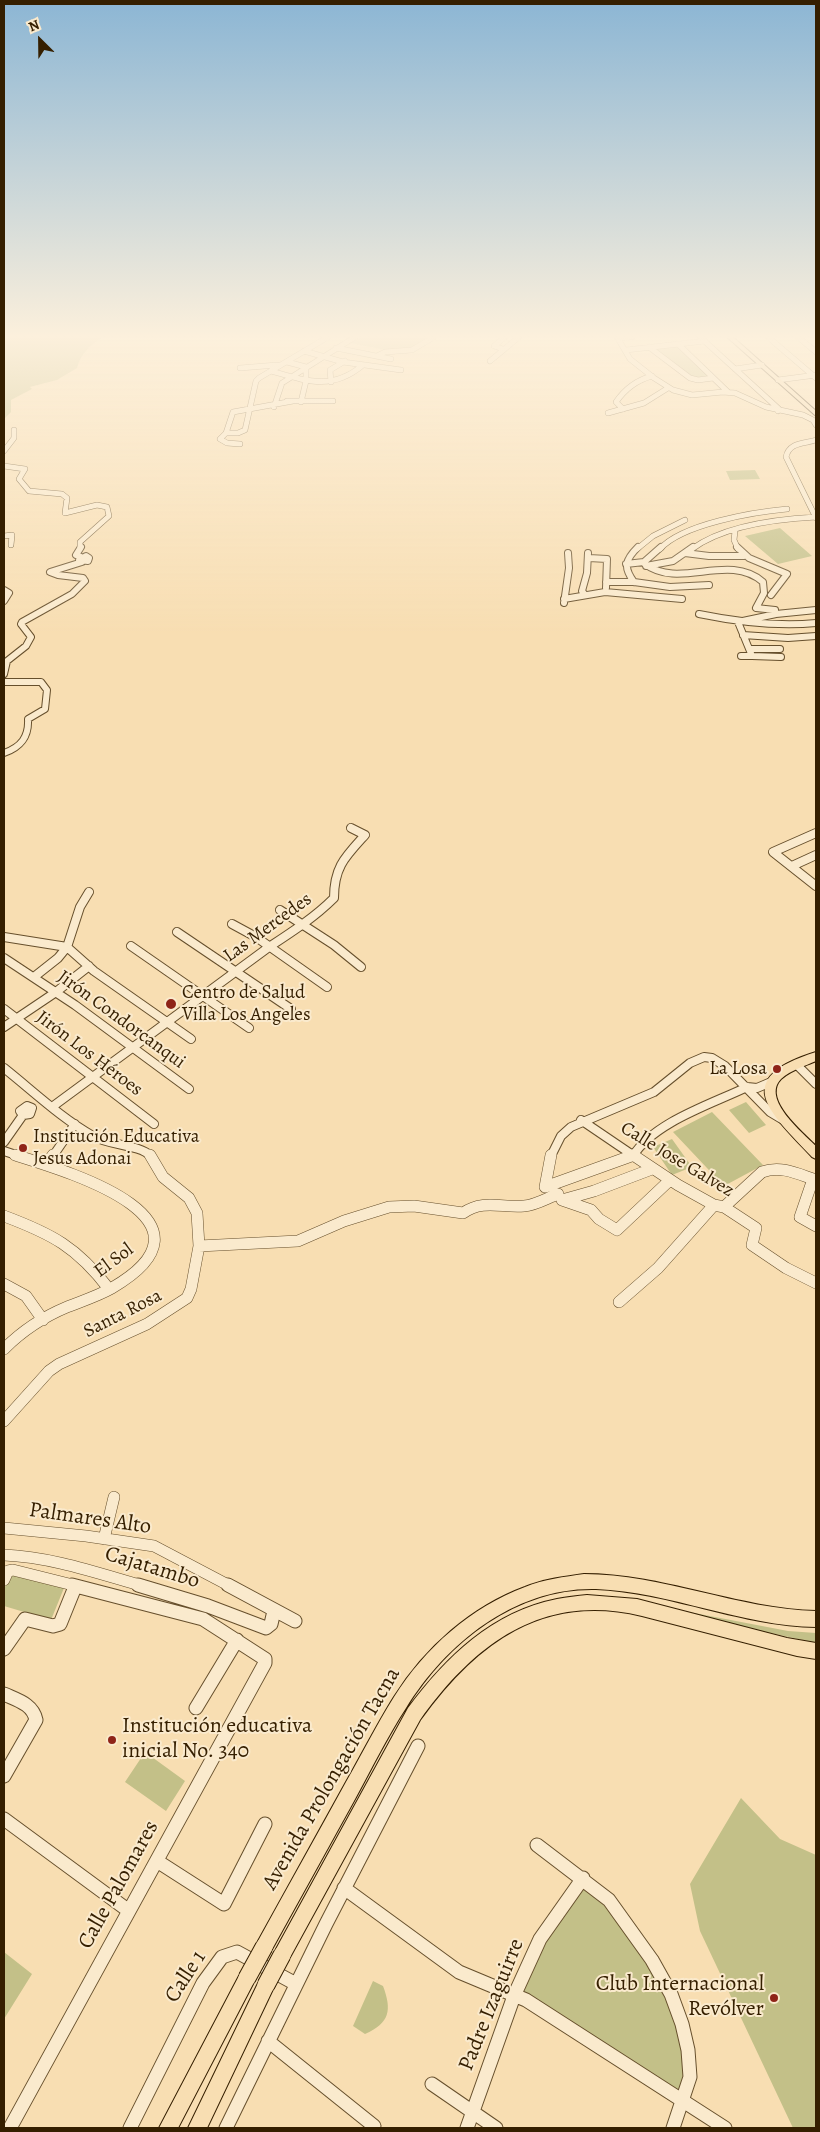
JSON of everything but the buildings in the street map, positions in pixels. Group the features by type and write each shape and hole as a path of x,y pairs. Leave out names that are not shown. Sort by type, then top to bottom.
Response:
{"main road":[{"path":"816,1056 780,1073 771,1082 769,1094 772,1105 816,1154"},
{"name":"Avenida Prolongación Tacna","path":"168,2128 247,1978 400,1702 420,1673 469,1624 523,1595 556,1586 584,1582 636,1588 771,1615 798,1619 816,1619"},
{"name":"Avenida Prolongación Tacna","path":"197,2128 266,1985 414,1714 435,1684 473,1645 497,1630 544,1610 574,1604 599,1602 630,1605 816,1651"}],"street":[{"path":"4,451 14,436"},
{"path":"221,436 222,441 227,443 240,444"},
{"path":"667,562 690,548 735,531 772,522 816,517 786,457 788,450 792,446 816,440"},
{"path":"4,466 23,468 24,472 19,479 29,491 62,494 68,498 64,510 65,513 75,512 99,504 107,507 109,515 80,542 81,547 76,555 81,559 50,572 58,575 84,578 85,582 72,594 22,622 21,624 31,637 26,646 7,661 4,674"},
{"path":"645,564 664,544 706,525 757,512 788,509"},
{"path":"735,518 745,528"},
{"path":"634,582 626,571 626,564 630,555 647,539 685,520"},
{"path":"735,531 732,541 744,556"},
{"path":"4,536 12,535 11,545"},
{"path":"685,552 709,556"},
{"path":"568,553 569,568 564,602 585,595 605,592 682,599"},
{"path":"585,595 582,591 587,572 588,555 607,559 605,592"},
{"path":"626,564 667,562 709,556 744,556 787,574 771,595"},
{"path":"645,564 657,572 668,574 702,570 750,572 761,579 764,593 756,608 775,612"},
{"path":"606,582 634,582 670,587 708,585"},
{"path":"4,590 8,593 5,599"},
{"path":"764,593 771,595"},
{"path":"771,595 775,612"},
{"path":"738,622 775,612 816,610"},
{"path":"699,614 738,622 776,626 816,623"},
{"path":"738,622 752,656"},
{"path":"743,635 788,638 816,636"},
{"path":"750,649 780,649"},
{"path":"741,656 781,657"},
{"path":"4,682 41,682 47,690 45,709 28,719 28,735 20,746 4,753"},
{"path":"4,686 43,686"},
{"name":"Las Mercedes","path":"52,1107 269,946 302,925 334,898 334,879 346,856 364,835 351,828"},
{"path":"816,833 774,851 816,886"},
{"path":"792,866 816,855"},
{"path":"34,977 58,958 67,947 80,907 89,892"},
{"path":"280,910 334,946 361,967"},
{"path":"232,924 269,946 327,987"},
{"path":"177,932 291,1009"},
{"path":"4,937 67,947 89,966 191,1039"},
{"path":"131,946 249,1028"},
{"name":"Jirón Condorcanqui","path":"4,958 56,992 189,1090"},
{"path":"4,1027 56,992 89,966"},
{"name":"Jirón Los Héroes","path":"4,1009 154,1124"},
{"path":"545,1187 546,1172 554,1146 566,1131 581,1120 610,1112 655,1092 669,1083 683,1068 707,1057 725,1066 770,1112 786,1121"},
{"path":"797,1065 816,1084"},
{"name":"Santa Rosa","path":"4,1068 75,1124 104,1141 139,1149 150,1154 163,1177 189,1198 193,1205 197,1213 199,1246 191,1289 182,1302 129,1333 49,1370 4,1421"},
{"path":"545,1187 633,1156 635,1150 651,1135 747,1087 757,1088 771,1082"},
{"path":"4,1142 22,1115"},
{"name":"Calle Jose Galvez","path":"581,1120 652,1169 756,1228 752,1245 786,1268 816,1283"},
{"path":"46,1165 75,1124"},
{"name":"El Sol","path":"4,1152 46,1165 106,1188 139,1211 151,1226 155,1242 153,1252 140,1268 109,1289 58,1311 32,1326 4,1348"},
{"path":"619,1302 658,1268 719,1206 767,1169 778,1168 814,1180 800,1217 816,1226"},
{"path":"199,1246 298,1241 344,1221 389,1207 414,1206 463,1212 479,1204 524,1207 560,1197 594,1191 652,1169"},
{"path":"545,1187 560,1197 591,1210 599,1219 617,1230 670,1180"},
{"path":"4,1216 41,1230 76,1251 89,1262 109,1289"},
{"path":"4,1284 26,1296 43,1320"},
{"path":"104,1539 114,1497"},
{"name":"Palmares Alto","path":"4,1528 154,1546 274,1611"},
{"name":"Cajatambo","path":"4,1555 32,1556 62,1562 208,1606 266,1628 271,1624 274,1611"},
{"path":"4,1580 8,1571 13,1570 202,1619 237,1640 196,1708"},
{"path":"4,1649 25,1619 53,1626 60,1624 76,1587"},
{"path":"274,1611 295,1621"},
{"name":"Calle Palomares","path":"10,2128 265,1663 263,1656 237,1640"},
{"path":"4,1694 31,1708 36,1714 36,1720 4,1776"},
{"path":"226,2128 344,1888 418,1746"},
{"path":"4,1819 128,1911"},
{"path":"157,1860 224,1904 265,1824"},
{"path":"537,1845 583,1878 609,1900 652,1960 671,1994 682,2024 688,2050 690,2077 673,2128"},
{"name":"Padre Izaguirre","path":"466,2128 514,1996 540,1939 583,1878"},
{"path":"344,1888 458,1972 526,2000 725,2128"},
{"name":"Calle 1","path":"130,2128 203,1982 222,1957 237,1952 296,1984"},
{"path":"268,2041 374,2126"},
{"path":"432,2084 496,2128"}],"shaded area":[{"path":"755,470 760,479 730,480 726,471"},
{"path":"780,528 812,556 778,564 745,536"},
{"path":"746,1102 766,1125 749,1133 729,1110"},
{"path":"712,1112 763,1165 724,1186 673,1132"},
{"path":"672,1139 692,1167 672,1175 653,1147"},
{"path":"11,1573 64,1588 51,1620 4,1606 4,1589"},
{"path":"663,1607 788,1631 816,1633 816,1643 666,1610"},
{"path":"145,1752 185,1781 166,1811 125,1782"},
{"name":"Club Internacional Revólver","path":"741,1798 780,1839 816,1855 816,2128 793,2128 700,1931 690,1884"},
{"path":"584,1884 608,1904 629,1931 671,2006 683,2045 685,2072 682,2092 521,1991 546,1941"},
{"path":"4,1952 32,1974 4,2019"},
{"path":"373,1981 383,1986 388,2009 387,2015 380,2025 365,2034 353,2026"}],"place":[{"name":"Centro de Salud Villa Los Angeles","path":"171,1004"},
{"name":"La Losa","path":"777,1069"},
{"name":"Institución Educativa Jesus Adonai","path":"23,1148"},
{"name":"Institución educativa inicial No. 340","path":"112,1740"},
{"name":"Club Internacional Revólver","path":"774,1998"}]}
